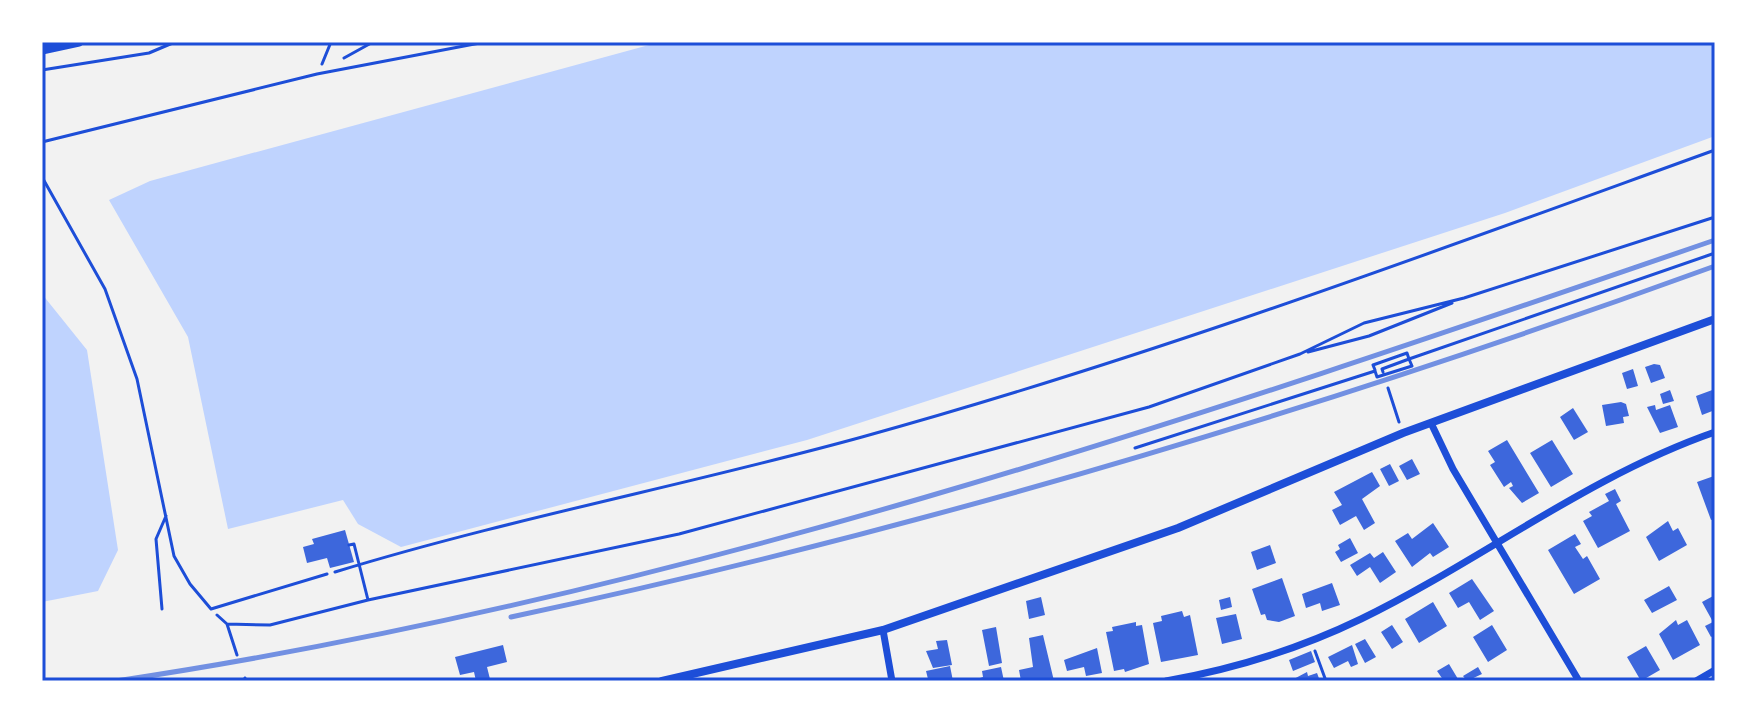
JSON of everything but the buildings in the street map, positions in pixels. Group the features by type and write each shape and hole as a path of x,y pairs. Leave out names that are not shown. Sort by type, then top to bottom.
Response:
{"main road":[{"path":"42,50 79,42"}],"street":[{"path":"662,681 883,630 1178,528 1431,423 1715,319"},
{"path":"1431,423 1579,681"},
{"path":"1166,681 1232,667 1311,641 1364,618 1587,489 1715,432"},
{"path":"883,630 892,681"},
{"path":"1696,681 1715,670"}],"lane":[{"path":"42,142 317,74 485,42"},
{"path":"42,177 105,289 137,379 174,556 190,584 211,609 327,574"},
{"path":"162,609 156,539 166,516"}],"path":[{"path":"42,70 149,53 175,42"},
{"path":"317,74 331,42"},
{"path":"327,574 862,437 1112,362 1359,278 1715,150"},
{"path":"1300,354 1364,323 1464,298 1715,217"},
{"path":"1383,372 1382,369 1409,359 1715,253"},
{"path":"227,624 270,625 368,600 694,530 1149,407 1300,354 1369,336 1464,298"},
{"path":"1407,353 1412,366 1377,377 1375,371 1373,365 1407,353"},
{"path":"1135,448 1375,371"},
{"path":"1388,388 1395,411"},
{"path":"349,545 354,544 368,600"},
{"path":"211,609 227,624 237,655"},
{"path":"1311,641 1326,681"}],"water":[{"path":"660,42 1715,42 1715,136 1505,213 807,440 401,547 358,524 343,500 228,529 188,337 109,200 150,181"},
{"path":"42,294 87,350 118,550 98,591 42,602"}],"railway":[{"path":"116,681 321,646 524,603 725,553 1124,437 1715,240"},
{"path":"511,617 817,546 1119,462 1419,369 1715,266"}]}
